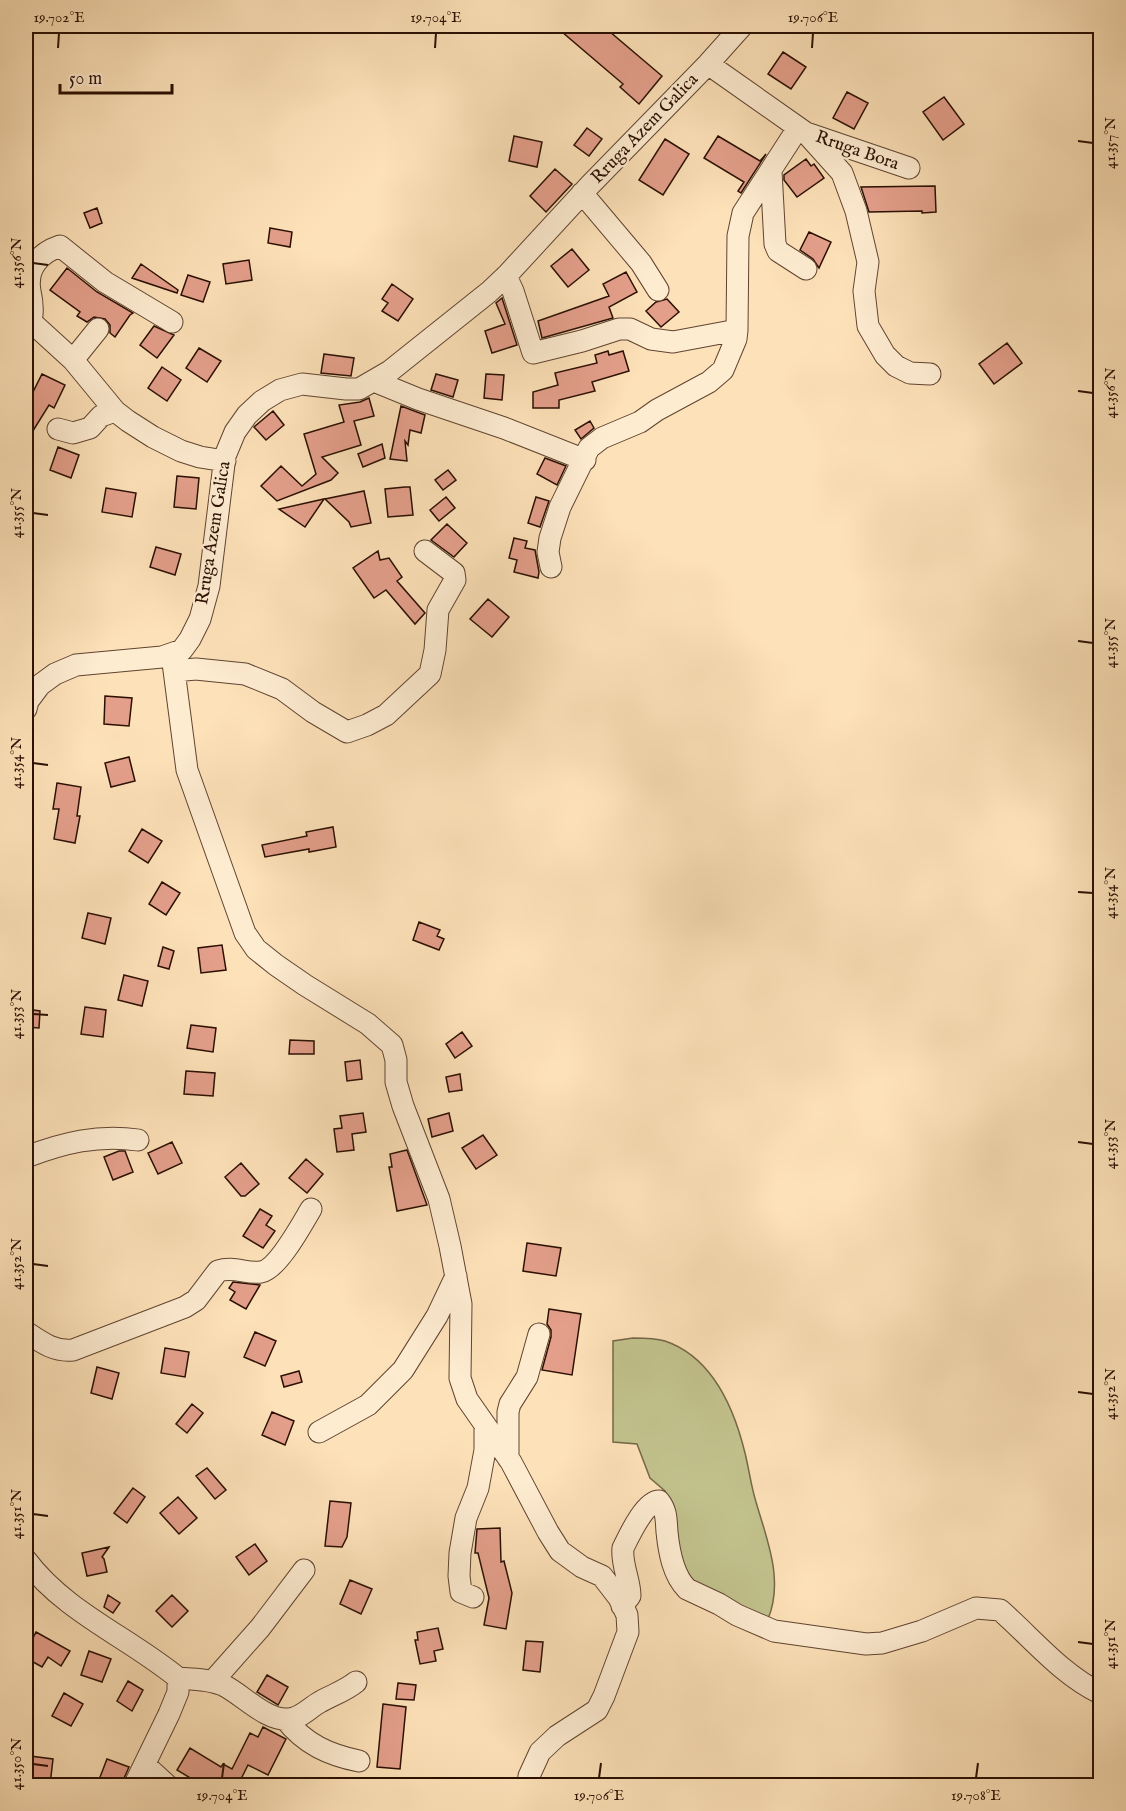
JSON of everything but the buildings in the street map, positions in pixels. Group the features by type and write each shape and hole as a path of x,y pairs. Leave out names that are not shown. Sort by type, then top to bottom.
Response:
{"street":[{"name":"Rruga Azem Galica","path":"173,663 190,639 200,619 209,586 225,461 235,432 247,415 262,401 280,390 302,384 359,389 390,371 445,328 506,276 742,26"},
{"name":"Rruga Bora","path":"708,64 802,130 842,172 856,211 868,262 864,291 868,326 885,355 896,366 910,373 930,374"},
{"name":"Rruga Bora","path":"802,130 909,168"},
{"name":"Rruga Bora","path":"551,567 548,552 550,538 560,507 589,448 602,438 640,422 657,410 709,382 723,370 736,339 738,236 743,213 802,130"},
{"path":"771,171 775,244 778,250 806,269"},
{"name":"Rruga Azem Galica","path":"582,193 641,263 658,290"},
{"path":"172,322 105,282 60,246 36,260 31,270 29,287 33,303 32,315 27,319 73,360 115,411 153,437 181,451 225,461"},
{"path":"506,276 513,291 532,353 619,329 630,329 651,339 673,342 737,330"},
{"path":"73,360 98,329"},
{"path":"374,381 585,459"},
{"path":"58,429 73,433 90,428 101,416 115,411"},
{"path":"26,709 28,701 40,685 56,674 76,665 173,663 196,669 245,674 282,689 313,712 347,732 367,725 387,715 430,674 435,650 438,610 455,580 454,573 425,550"},
{"path":"173,663 187,770 245,933 256,949 276,965 368,1024 392,1045 396,1060 398,1090 439,1199 456,1276 461,1304 460,1378 467,1399 508,1458 560,1551 582,1567 603,1576 627,1615 628,1632 597,1710 557,1736 540,1752 529,1776 528,1785"},
{"path":"26,1157 80,1140 103,1137 138,1140"},
{"path":"26,1332 52,1348 63,1351 73,1350 170,1315 196,1300 218,1272 226,1268 260,1272 269,1269 311,1209"},
{"path":"319,1432 368,1405 403,1370 434,1323 456,1276"},
{"path":"508,1458 508,1412 510,1404 527,1377 539,1334"},
{"path":"473,1597 461,1592 459,1566 466,1518 478,1488 485,1450 485,1427"},
{"path":"622,1606 630,1596 622,1555 623,1548 647,1506 654,1501 659,1501 664,1508 670,1552 681,1583 687,1589 749,1621 774,1631 875,1644 922,1631 976,1608 993,1608 1000,1610 1056,1662 1088,1687 1101,1693"},
{"path":"26,1560 64,1599 162,1665 177,1678 213,1681 224,1686 266,1712 285,1720 311,1744 335,1755 359,1761"},
{"path":"213,1681 260,1628 304,1570"},
{"path":"134,1785 170,1714 178,1692 177,1678"},
{"path":"285,1720 295,1718 356,1682"},
{"path":"145,1765 168,1785"}],"green space":[{"path":"633,1338 665,1341 696,1359 708,1372 727,1402 740,1436 772,1560 774,1590 773,1604 768,1619 685,1583 669,1499 665,1491 650,1478 637,1444 613,1442 613,1341"}]}
